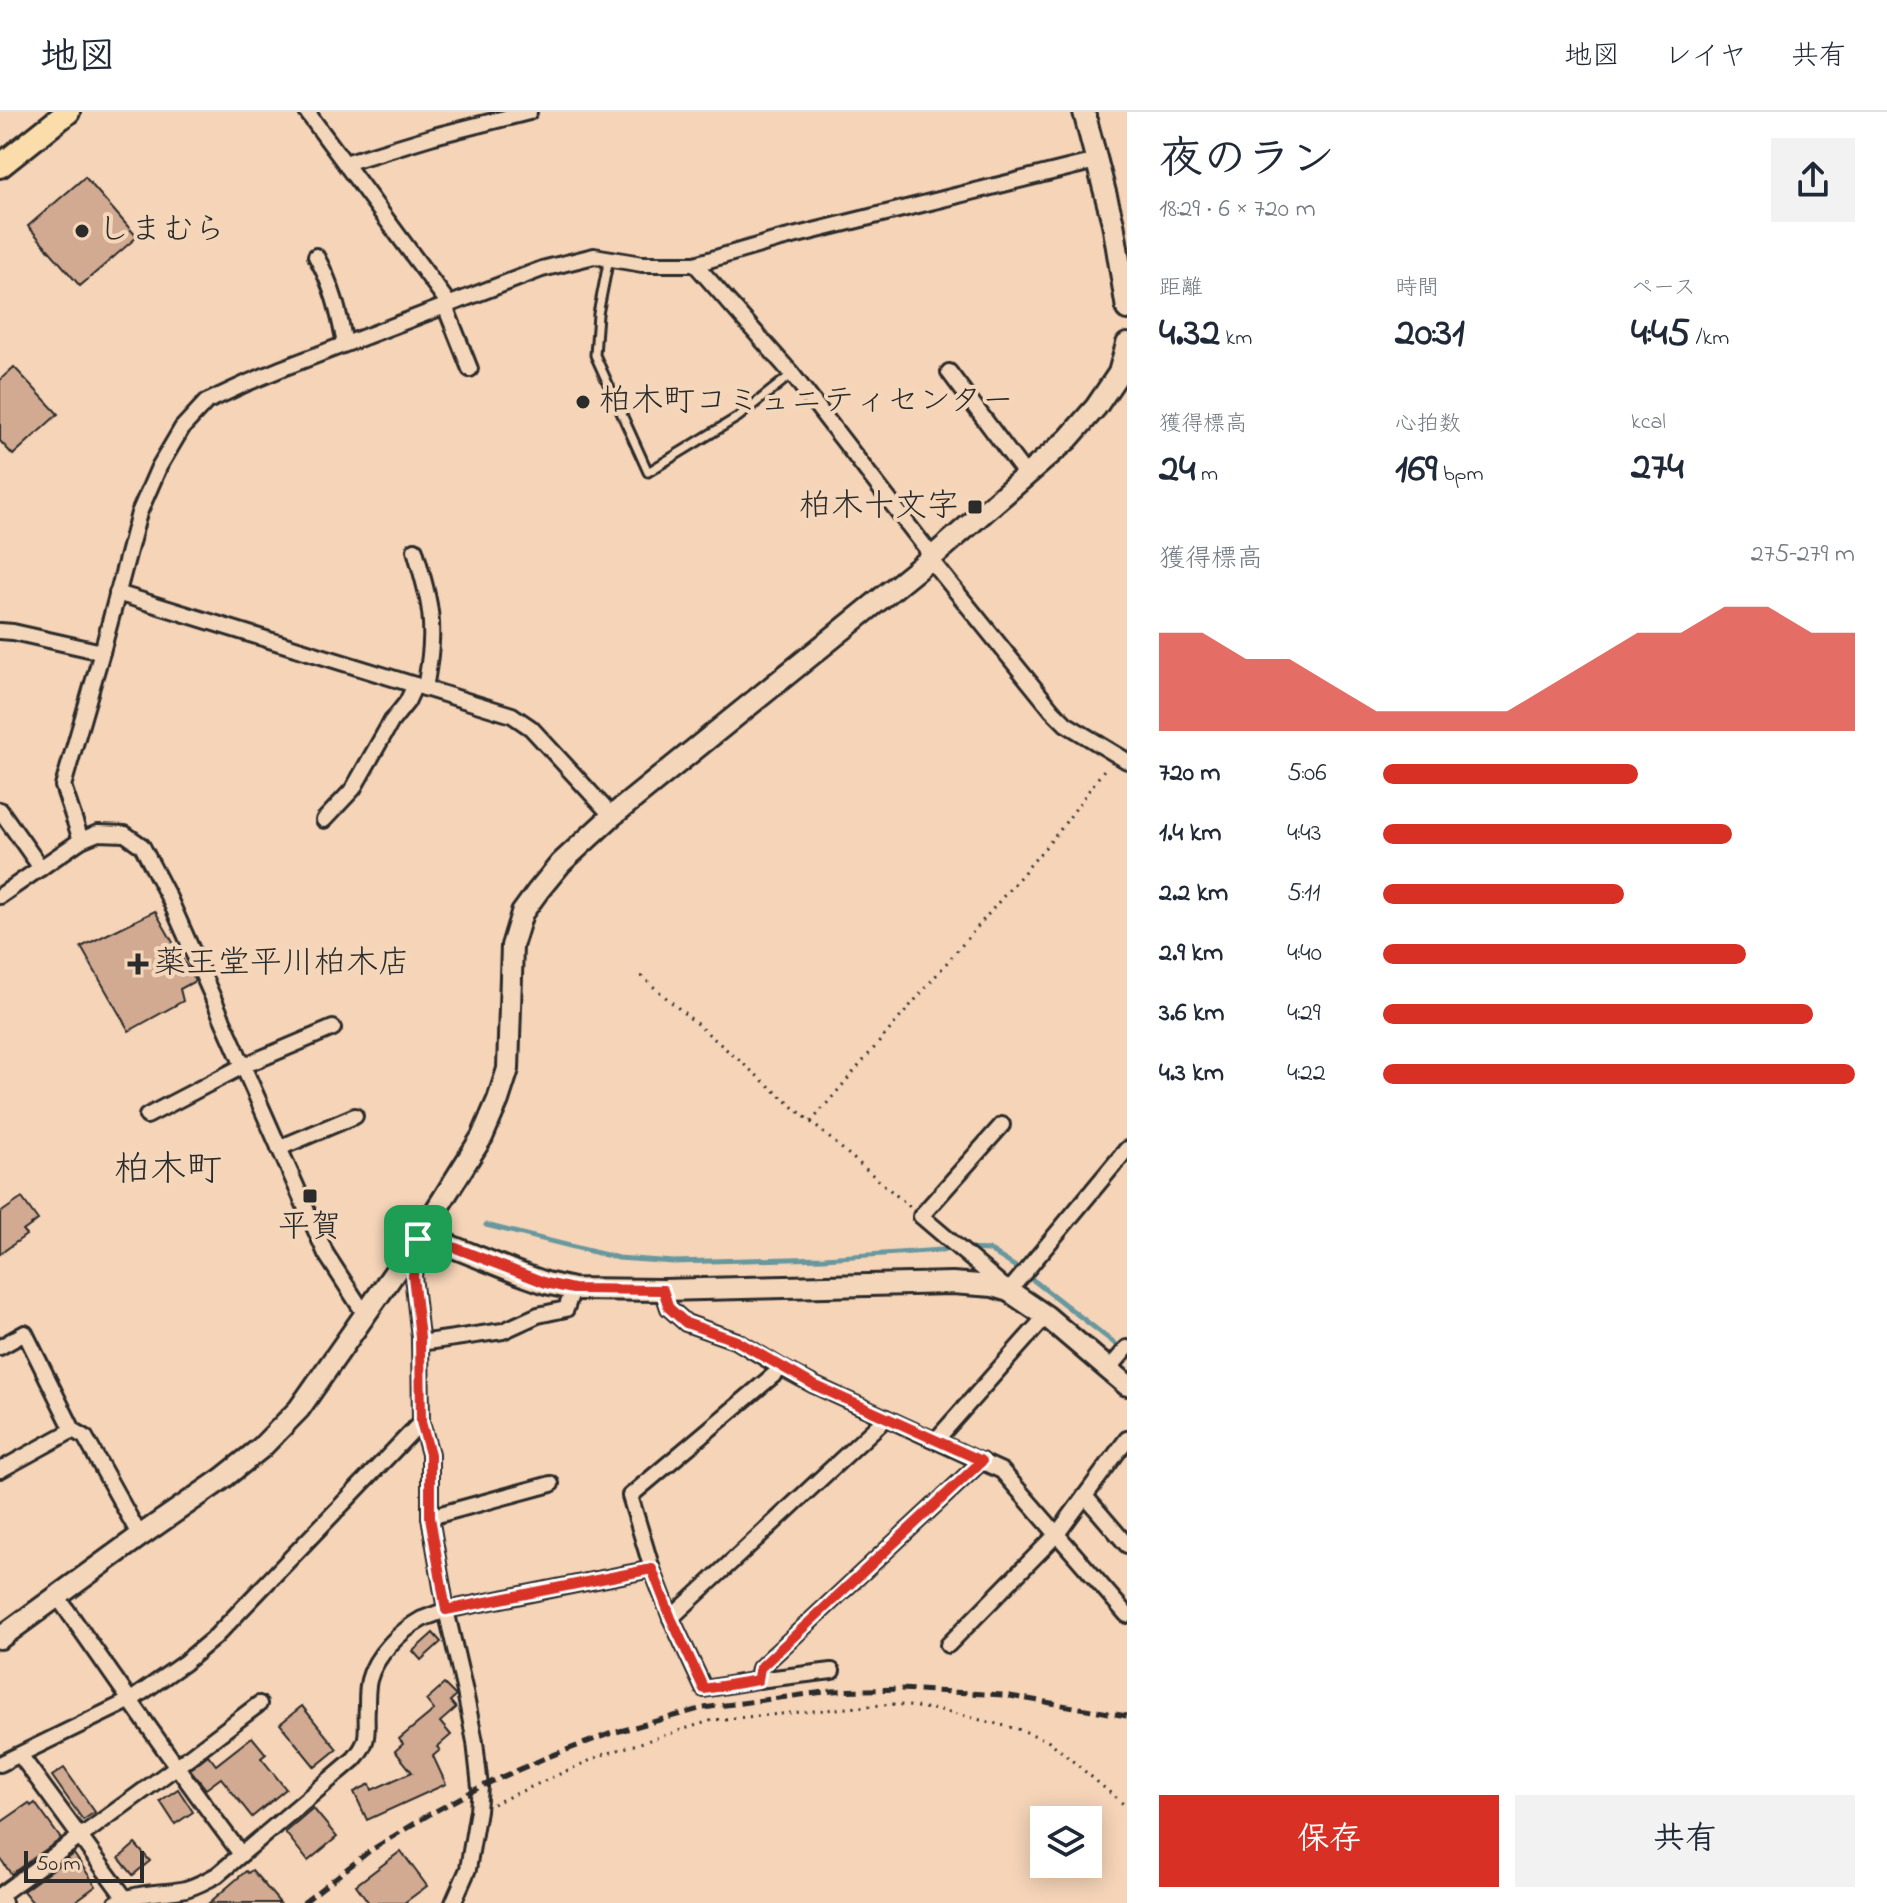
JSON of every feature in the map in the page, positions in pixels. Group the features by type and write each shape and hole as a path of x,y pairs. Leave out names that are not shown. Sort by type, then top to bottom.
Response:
{"main road":[{"path":"0,166 68,112"}],"street":[{"path":"307,112 447,305 470,369"},
{"path":"345,163 529,112"},
{"path":"1084,112 1096,161 1120,223 1127,309"},
{"path":"81,840 63,786 139,513 159,467 182,428 206,402 345,344 542,269 594,256 642,264 695,264 777,240 1096,161"},
{"path":"316,256 330,281 345,344"},
{"path":"695,264 792,374 926,548 930,559 1059,717 1121,757"},
{"path":"0,1638 222,1479 261,1448 299,1409 418,1239 482,1137 508,1069 512,946 522,913 561,863 612,816 930,559 1068,439 1096,407 1119,373 1127,344"},
{"path":"949,372 1026,475"},
{"path":"324,820 353,789 391,722 420,686 430,661 431,620 415,550"},
{"path":"117,593 512,715 531,728 612,816"},
{"path":"0,631 102,652"},
{"path":"0,810 41,868"},
{"path":"0,896 81,840 98,833 125,834 142,846 169,898 326,1254 364,1313"},
{"path":"147,1116 243,1066 333,1028"},
{"path":"279,1148 355,1116"},
{"path":"1002,1125 921,1216 1127,1385"},
{"path":"1009,1291 1127,1149"},
{"path":"418,1239 443,1243 546,1283 573,1289 663,1290 952,1283 984,1285 1009,1291"},
{"path":"418,1239 413,1276 420,1343 421,1422 430,1454 430,1517 446,1610 475,1742 480,1787 468,1869 453,1903"},
{"path":"420,1343 503,1331 538,1315 566,1309 573,1289"},
{"path":"663,1290 669,1308 686,1323 737,1341 782,1368 1002,1471 1127,1615"},
{"path":"936,1440 1046,1316"},
{"path":"0,1347 25,1333 73,1430 85,1437 140,1536"},
{"path":"1109,1369 1127,1348"},
{"path":"782,1368 630,1496 652,1569 704,1689 832,1671"},
{"path":"671,1618 886,1418"},
{"path":"0,1764 131,1700 184,1663 215,1637 421,1422"},
{"path":"0,1470 73,1430"},
{"path":"948,1645 1057,1534 1127,1439"},
{"path":"758,1680 760,1668 982,1461"},
{"path":"430,1517 551,1484"},
{"path":"1085,1496 1127,1545"},
{"path":"20,1755 80,1836 121,1900 142,1894 183,1890 217,1875 364,1748 369,1680 383,1653 405,1630 422,1619 446,1610 652,1569"},
{"path":"57,1596 176,1767 241,1854"},
{"path":"0,1895 259,1704"}],"lane":[{"path":"609,258 598,314 595,355 648,472 738,417 792,374"}],"path":[{"path":"811,1122 1121,757"},
{"path":"641,976 921,1216"},
{"path":"478,1810 602,1755 713,1720 892,1704 941,1710 1021,1730 1049,1741 1127,1807"}],"building":[{"name":"しまむら","path":"85,177 137,237 80,286 28,226"},
{"path":"14,367 58,414 13,455 0,441 0,380"},
{"name":"薬王堂平川柏木店","path":"155,911 195,981 180,989 183,1001 129,1031 81,947"},
{"path":"22,1198 38,1220 23,1231 26,1235 0,1254 0,1213"},
{"path":"433,1633 441,1642 421,1660 413,1651"},
{"path":"444,1684 456,1696 450,1701 456,1708 440,1722 451,1735 437,1747 440,1750 433,1756 446,1784 367,1820 354,1792 370,1784 372,1790 412,1772 395,1751 403,1744 399,1739 434,1710 426,1700"},
{"path":"302,1706 337,1749 315,1767 280,1724"},
{"path":"252,1737 266,1754 261,1758 286,1789 252,1817 221,1778 206,1789 190,1769 208,1755 216,1765"},
{"path":"64,1768 95,1812 83,1820 52,1776"},
{"path":"178,1789 193,1812 175,1824 160,1801"},
{"path":"29,1803 31,1806 35,1803 61,1839 11,1874 0,1858 0,1823"},
{"path":"313,1808 337,1837 308,1861 285,1832"},
{"path":"135,1844 150,1861 133,1875 119,1858"},
{"path":"401,1851 427,1886 404,1903 369,1903 356,1885"},
{"path":"74,1854 96,1886 73,1903 33,1903 23,1891"},
{"path":"252,1870 280,1903 209,1903 246,1871"}],"waterway":[{"path":"486,1225 618,1258 674,1262 824,1258 956,1249"},
{"path":"966,1249 989,1250 1019,1269 1122,1349"}],"railway":[{"path":"303,1903 371,1850 480,1787 609,1734 703,1708 832,1691 899,1689 1004,1695 1127,1716"}],"place":[{"name":"しまむら","path":"82,231"},
{"name":"柏木町コミュニティセンター","path":"583,402"},
{"name":"柏木十文字","path":"975,507"},
{"name":"薬王堂平川柏木店","path":"138,964"},
{"name":"平賀","path":"310,1196"}],"district":[{"name":"柏木町","path":"168,1171"}],"route":[{"path":"418,1239 443,1243 546,1283 573,1289 663,1290 669,1308 686,1323 737,1341 814,1385 982,1461 760,1668 758,1680 704,1689 652,1569 446,1610 430,1517 430,1454 421,1422 420,1337 413,1276 418,1239"}]}
